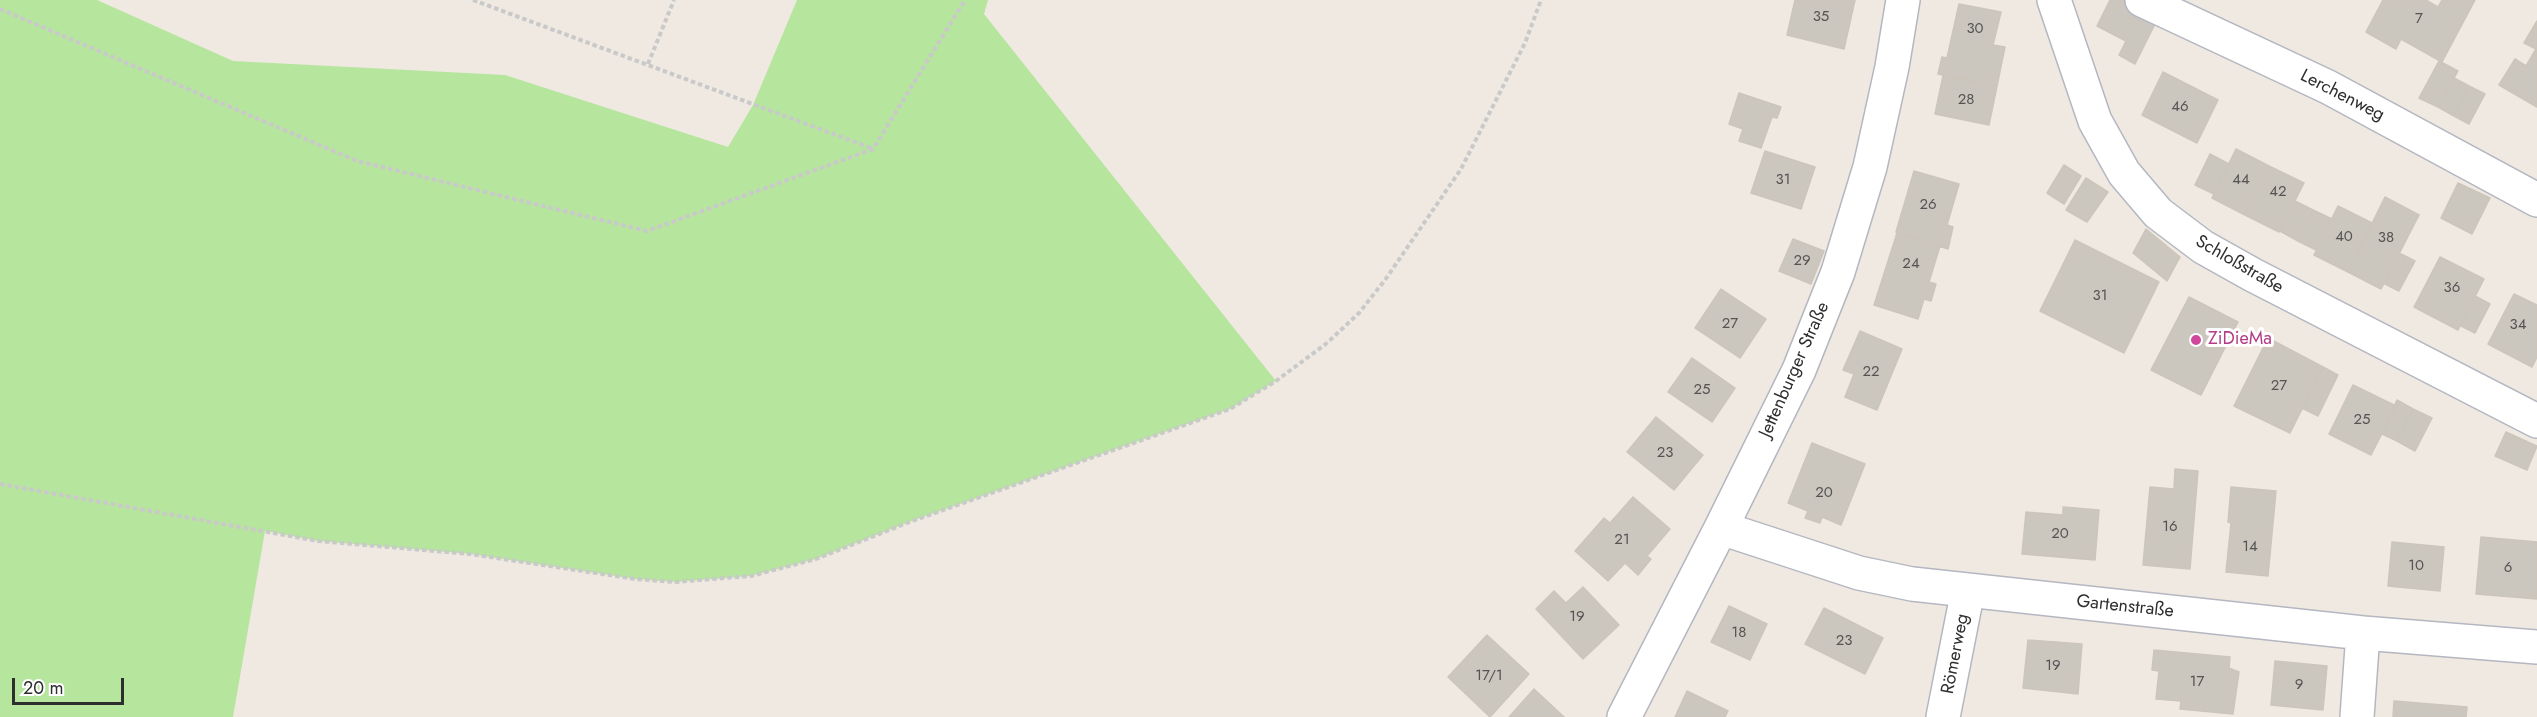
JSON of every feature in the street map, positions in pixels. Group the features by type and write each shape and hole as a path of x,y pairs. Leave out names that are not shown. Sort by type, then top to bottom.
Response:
{"street":[{"name":"Jettenburger Straße","path":"1624,717 1799,370 1838,272 1870,167 1892,67 1903,0"},
{"name":"Schloßstraße","path":"2054,0 2095,121 2124,173 2158,213 2203,248 2537,421"},
{"name":"Lerchenweg","path":"2142,0 2328,87 2537,200"},
{"name":"Gartenstraße","path":"1721,528 1859,573 1912,584 2363,633 2537,647"},
{"name":"Römerweg","path":"1943,717 1968,590"},
{"path":"2357,717 2363,633"}],"path":[{"path":"473,0 873,149"},
{"path":"648,64 674,0"},
{"path":"0,9 357,161 647,231 873,149 964,0"},
{"path":"0,484 318,541 470,554 635,579 675,582 732,578 751,576 806,562 912,521 1230,409 1276,381 1327,343 1359,314 1461,169 1525,43 1541,0"}],"green space":[{"path":"0,0 97,0 233,61 505,75 728,147 753,105 797,0 988,0 984,14 1276,381 1230,409 912,521 816,559 751,576 675,582 635,579 470,554 318,541 265,531 233,717 0,717"}],"building":[{"path":"1795,0 1855,0 1844,49 1787,35"},
{"path":"2110,0 2122,0 2158,18 2135,64 2119,55 2126,41 2097,26"},
{"path":"2383,0 2426,0 2438,7 2442,0 2475,0 2442,62 2401,39 2396,49 2366,32"},
{"path":"1959,4 2001,12 1993,45 2005,47 1997,86 1938,74 1942,57 1947,58"},
{"path":"2537,21 2537,107 2499,85 2515,59 2526,66 2536,49 2524,43"},
{"path":"2439,61 2458,71 2438,107 2419,98"},
{"path":"2163,72 2218,100 2197,143 2142,115"},
{"path":"1943,76 1997,86 1989,125 1935,114"},
{"path":"2454,78 2469,86 2454,116 2438,107"},
{"path":"2469,86 2485,94 2469,124 2454,116"},
{"path":"1739,93 1781,107 1777,118 1772,117 1761,148 1739,141 1743,129 1729,124"},
{"path":"2236,149 2269,166 2245,215 2212,198"},
{"path":"1765,151 1815,167 1801,209 1751,193"},
{"path":"2210,154 2229,164 2214,194 2195,185"},
{"path":"2064,165 2081,176 2064,204 2047,193"},
{"path":"2269,166 2304,183 2279,232 2245,215"},
{"path":"1914,171 1959,184 1947,225 1953,227 1948,249 1896,232"},
{"path":"2086,178 2108,192 2087,222 2066,210"},
{"path":"2458,183 2490,198 2472,234 2441,218"},
{"path":"2385,197 2419,215 2381,289 2348,272"},
{"path":"2295,201 2313,210 2298,241 2280,231"},
{"path":"2338,206 2372,223 2348,272 2314,255"},
{"path":"2313,210 2332,219 2316,250 2298,241"},
{"path":"2146,229 2180,257 2167,281 2133,253"},
{"path":"1897,233 1940,246 1929,282 1936,284 1931,301 1924,299 1918,319 1874,305"},
{"path":"1793,239 1824,251 1811,284 1779,271"},
{"path":"2075,240 2159,282 2124,353 2040,311"},
{"path":"2399,253 2415,261 2399,291 2385,284"},
{"path":"2440,257 2484,279 2458,330 2414,307"},
{"path":"1721,289 1766,319 1740,358 1695,328"},
{"path":"2514,294 2537,305 2537,357 2532,367 2488,344"},
{"path":"2475,296 2490,304 2475,333 2461,326"},
{"path":"2189,297 2238,322 2201,395 2151,370"},
{"path":"1860,331 1902,349 1877,410 1845,397 1854,374 1843,370"},
{"path":"2268,338 2323,367 2290,433 2234,406"},
{"path":"1692,358 1735,388 1712,422 1668,392"},
{"path":"2323,367 2338,375 2318,416 2302,408"},
{"path":"2353,385 2396,406 2371,455 2329,434"},
{"path":"2397,400 2413,409 2397,441 2382,434"},
{"path":"2413,409 2432,418 2415,451 2397,441"},
{"path":"1656,417 1703,455 1674,490 1627,452"},
{"path":"2506,432 2537,446 2527,470 2495,456"},
{"path":"1812,443 1865,464 1841,525 1822,517 1820,523 1805,518 1808,511 1788,503"},
{"path":"2175,469 2198,471 2190,569 2143,565 2150,487 2174,489"},
{"path":"2231,487 2276,491 2268,576 2226,572 2231,523 2228,522"},
{"path":"1633,497 1670,529 1647,556 1651,559 1638,575 1625,563 1608,581 1575,551 1604,518 1610,523"},
{"path":"2063,507 2099,510 2095,560 2022,554 2026,512 2063,515"},
{"path":"2481,537 2537,542 2537,599 2476,594"},
{"path":"2392,542 2444,547 2440,591 2388,586"},
{"path":"1583,587 1619,625 1583,659 1536,609 1554,591 1566,603"},
{"path":"1729,606 1767,624 1750,660 1711,642"},
{"path":"1824,608 1883,638 1865,674 1805,644"},
{"path":"1487,635 1529,674 1490,717 1448,677"},
{"path":"2028,640 2082,644 2078,694 2023,688"},
{"path":"2154,650 2230,657 2229,668 2239,672 2233,714 2180,709 2181,701 2156,699 2159,671 2152,670"},
{"path":"2275,661 2327,666 2323,710 2271,705"},
{"path":"1534,689 1564,717 1509,717"},
{"path":"1687,691 1728,711 1725,717 1675,717"},
{"path":"2394,701 2467,707 2466,717 2393,717"}],"place":[{"name":"ZiDieMa","path":"2196,340"}]}
